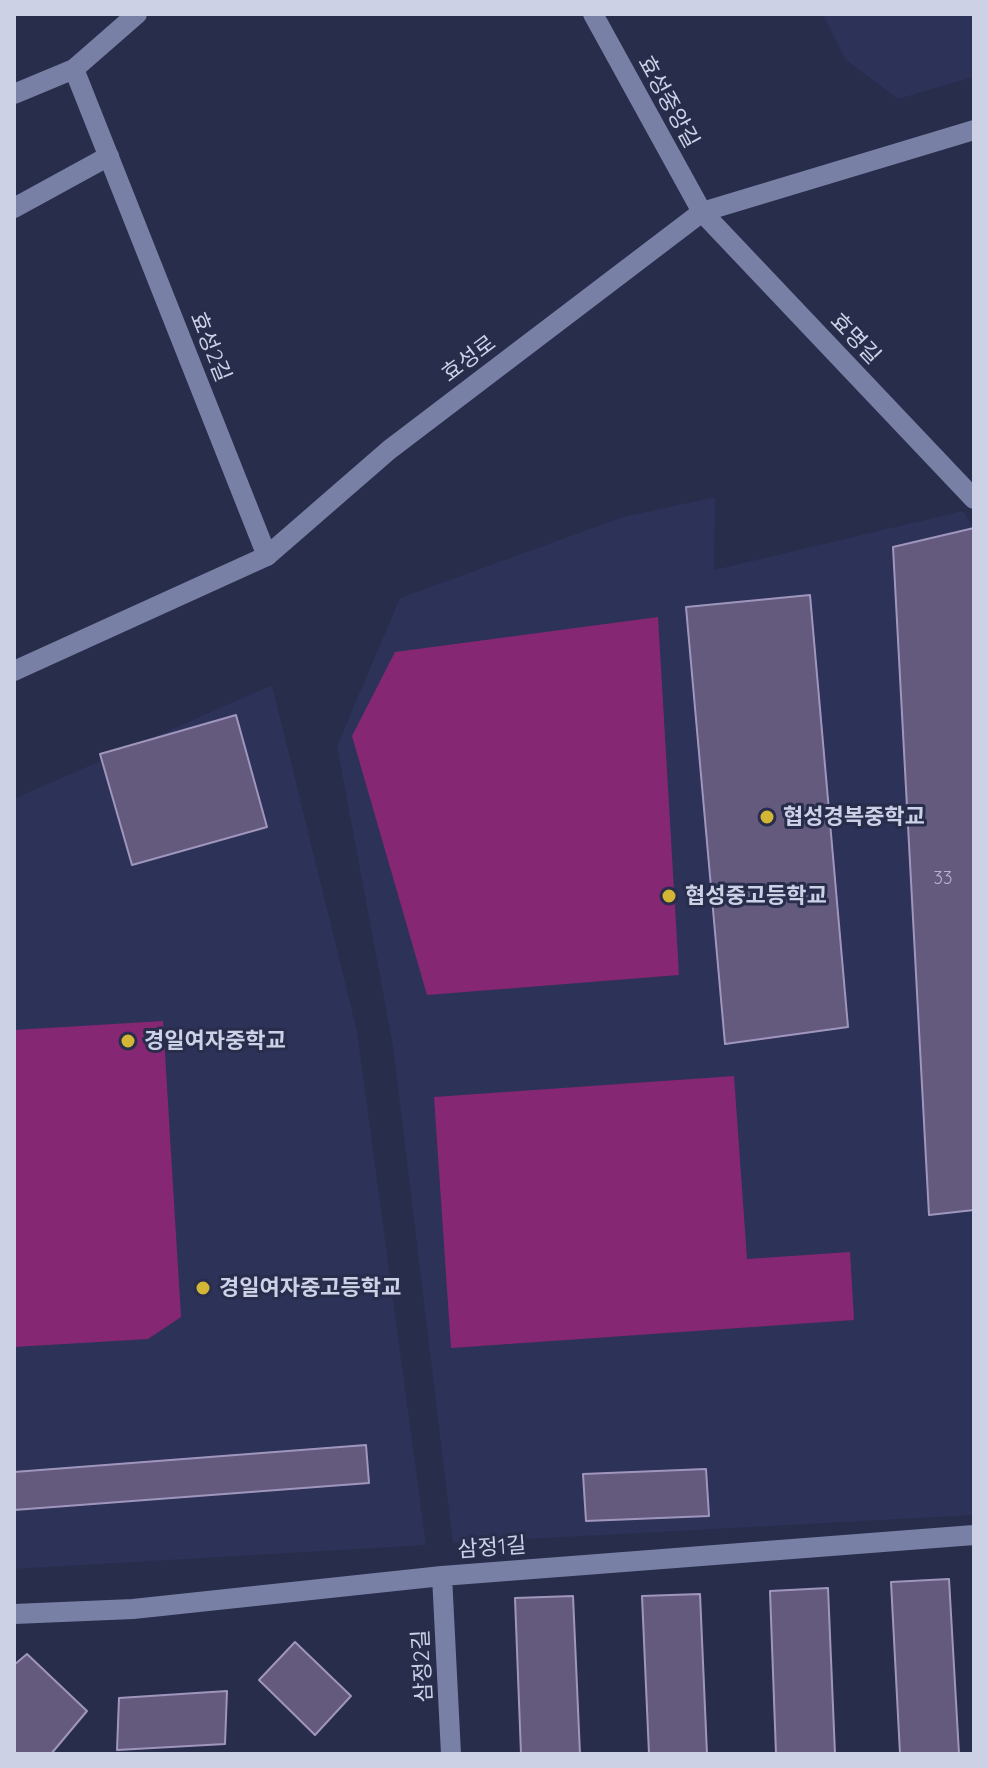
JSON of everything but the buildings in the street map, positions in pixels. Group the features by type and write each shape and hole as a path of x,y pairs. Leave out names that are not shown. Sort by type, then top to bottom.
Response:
{"street":[{"path":"14,94 74,69 137,14"},
{"name":"효성중앙길","path":"593,14 702,212"},
{"name":"효성2길","path":"74,69 267,556"},
{"name":"효성로","path":"14,671 267,556 389,450 702,212 974,130"},
{"path":"14,208 109,156"},
{"name":"효명길","path":"702,212 974,499"},
{"name":"삼정1길","path":"14,1614 133,1609 442,1576 974,1535"},
{"name":"삼정2길","path":"442,1576 451,1754"}],"shaded area":[{"path":"823,14 974,14 974,77 898,99 846,60"},
{"name":"협성중고등학교","path":"715,497 714,570 963,511 974,528 974,1515 453,1543 393,1046 337,746 400,598 623,517"},
{"path":"658,617 679,975 427,995 352,736 395,652"},
{"name":"경일여자중고등학교","path":"272,685 357,1031 426,1545 14,1569 14,799"},
{"path":"163,1021 181,1317 148,1339 14,1347 14,1030"},
{"path":"734,1076 747,1259 850,1252 854,1320 451,1348 434,1097"}],"place":[{"name":"협성경복중학교","path":"767,817"},
{"name":"협성중고등학교","path":"669,896"},
{"name":"경일여자중학교","path":"128,1041"},
{"name":"경일여자중고등학교","path":"203,1288"}]}
